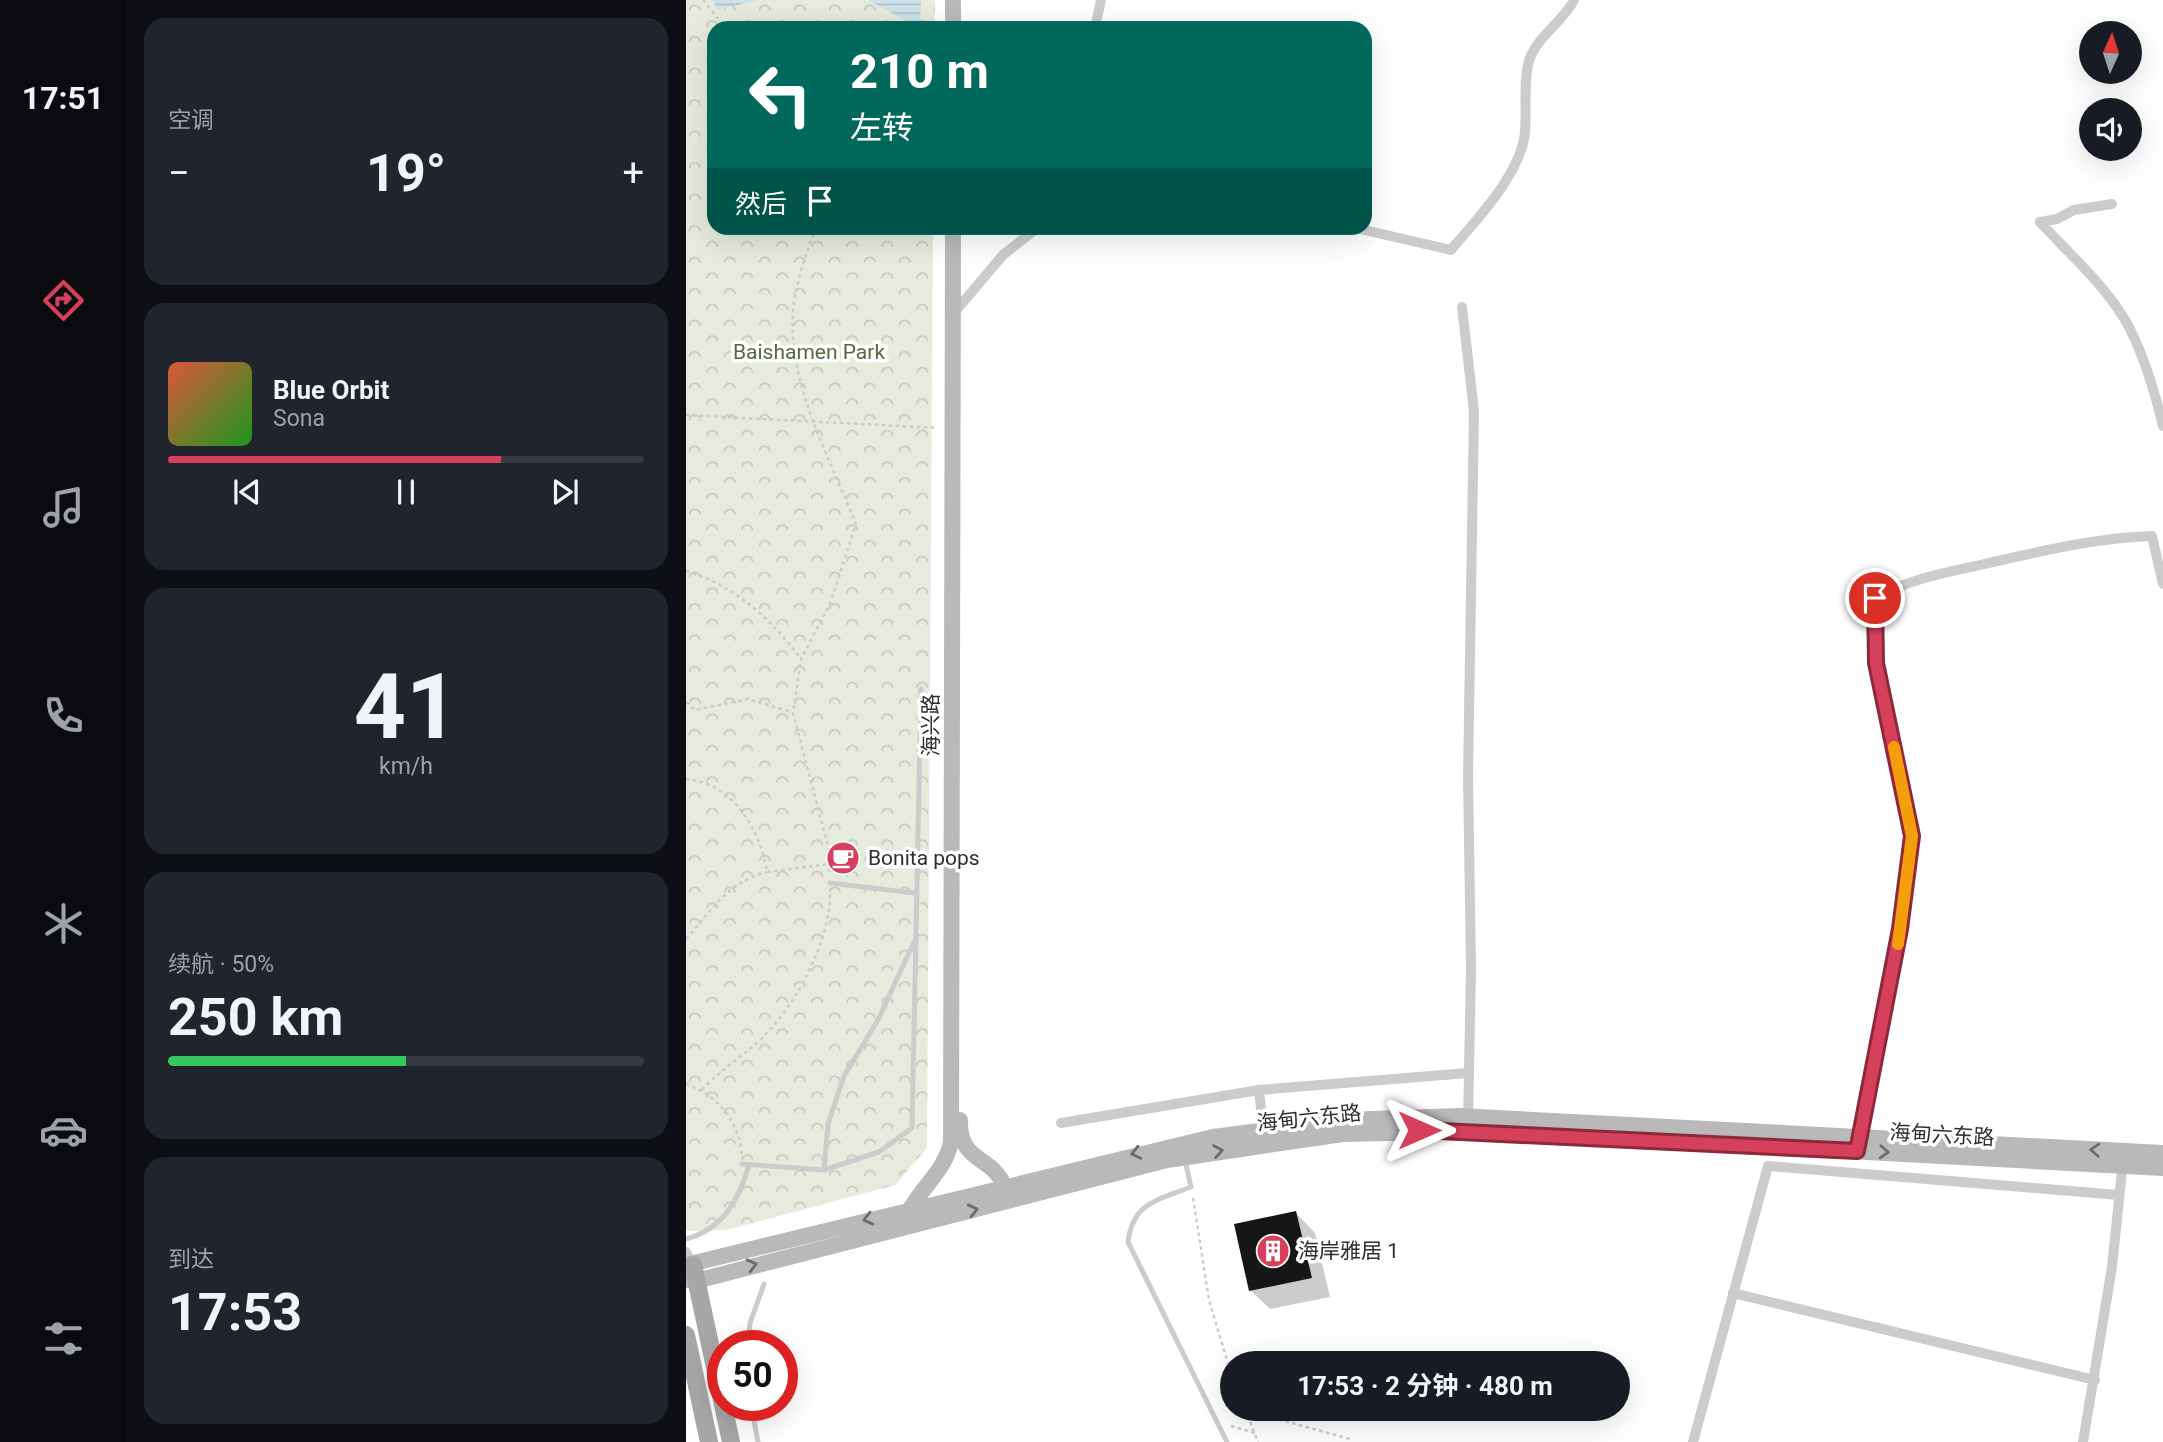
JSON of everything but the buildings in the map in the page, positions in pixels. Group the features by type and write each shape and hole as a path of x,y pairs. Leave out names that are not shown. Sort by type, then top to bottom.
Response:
{"main road":[{"path":"953,0 953,21"},
{"path":"961,0 961,21"},
{"name":"海兴路","path":"953,235 957,309 960,1132 968,1152 998,1171 1004,1185"},
{"name":"海兴路","path":"910,1209 922,1189 942,1168 951,1142 953,429 962,235"},
{"name":"海甸六东路","path":"690,1269 737,1251 1004,1185 1264,1136 1399,1116 1468,1124 2123,1159 2163,1168"},
{"name":"海甸六东路","path":"690,1269 1181,1151"},
{"name":"海甸六东路","path":"2123,1159 2163,1153"},
{"path":"690,1269 731,1442"},
{"path":"686,1335 709,1442"}],"street":[{"path":"1096,21 1101,0"},
{"path":"1372,232 1451,250 1501,192 1525,135 1529,61 1538,44 1568,11 1574,0"},
{"path":"2112,204 2074,210 2057,219 2040,222 2105,292 2129,328 2157,398 2163,426"},
{"path":"957,309 1003,255 1028,235"},
{"path":"1462,307 1474,411 1468,777 1471,968 1468,1124"},
{"path":"1858,1144 1900,929 1912,836 1876,663 1875,598 1905,582 2080,543 2124,537 2152,536 2163,584"},
{"path":"1061,1123 1259,1090 1468,1073"},
{"path":"1259,1090 1264,1136"},
{"path":"2083,1442 2095,1380 2123,1159"},
{"path":"1693,1442 1768,1166 2119,1195"},
{"path":"1733,1293 2095,1380"}],"lane":[{"path":"742,1164 824,1170 879,1152 912,1128 914,893 921,690"},
{"path":"830,883 914,893"},
{"path":"824,1170 828,1124 844,1076 878,1020 915,939"},
{"path":"1181,1151 1191,1187 1143,1206 1130,1224 1128,1242 1227,1442"},
{"path":"686,1239 700,1235 727,1215 742,1188 749,1165"},
{"path":"749,1330 764,1284"},
{"path":"754,1421 758,1442"}],"path":[{"path":"703,0 722,21"},
{"path":"702,1090 718,1072 764,1036 813,968 830,900 829,850 793,712 801,659 830,604 856,524 797,365 793,310 814,235"},
{"path":"686,415 953,429"},
{"path":"686,571 715,580 738,593 775,624 801,659"},
{"path":"686,702 695,710 748,699 793,712"},
{"path":"686,779 703,780 729,796 759,841 767,872"},
{"path":"687,938 716,900 748,877 829,864"},
{"path":"686,931 687,938"},
{"path":"686,1084 702,1090 724,1108 741,1143 742,1164"},
{"path":"1191,1187 1209,1300 1224,1351"},
{"path":"1216,1421 1255,1433"},
{"path":"1250,1421 1258,1442"},
{"path":"1287,1421 1350,1439 1351,1442"}],"green space":[{"name":"Baishamen Park","path":"686,0 935,0 935,21 707,21 707,235 933,235 927,1148 895,1185 726,1230 686,1231"}],"water":[{"path":"712,0 758,0 718,10"},
{"path":"868,0 921,0 920,21 906,21"}],"slow traffic":[{"path":"1894,747 1912,836 1898,944"}],"place":[{"name":"Bonita pops","path":"843,858"},
{"name":"海岸雅居 1","path":"1273,1251"}],"route":[{"path":"1419,1130 1857,1151 1900,929 1912,836 1876,663 1875,598"}]}
